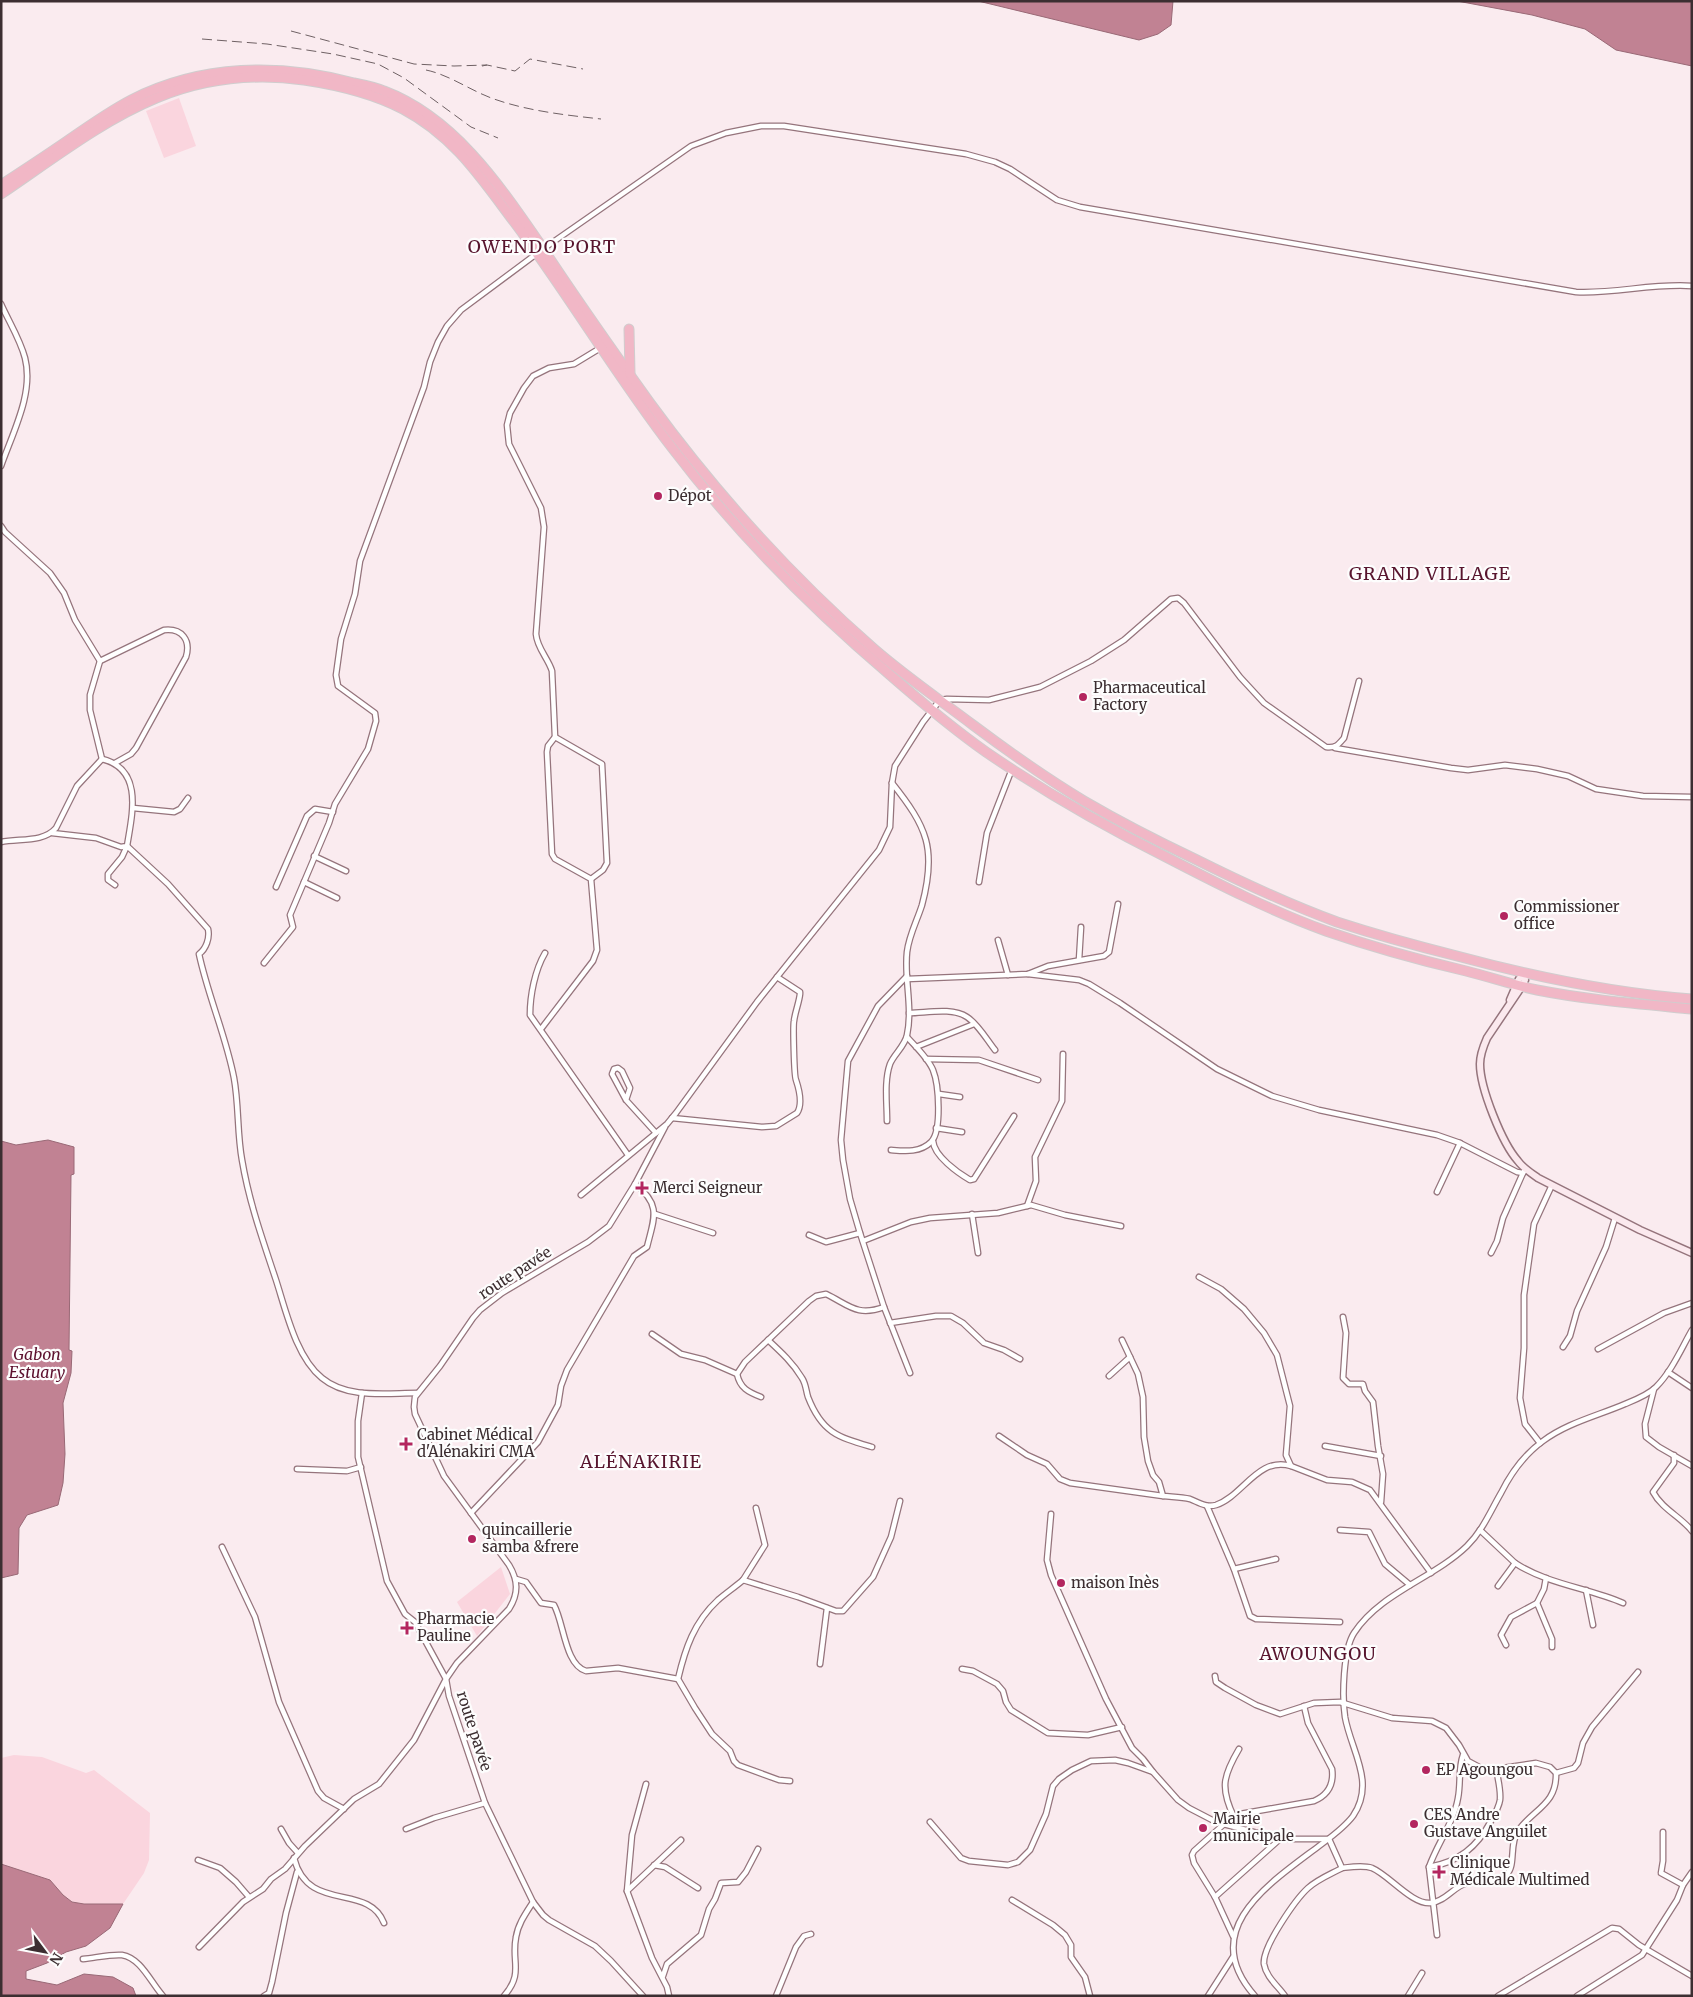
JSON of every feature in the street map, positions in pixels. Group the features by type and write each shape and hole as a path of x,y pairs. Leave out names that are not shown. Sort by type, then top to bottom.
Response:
{"highway":[{"path":"1,185 119,107 144,94 172,83 220,72 257,69 295,71 332,77 385,91 432,118 452,134 476,159 518,210 540,251"},
{"path":"1,194 115,118 150,100 187,87 217,80 244,77 288,78 365,93 385,101 422,120 446,138 467,160 540,251 605,345 672,448 762,556 835,628 931,711 1012,769 1118,833 1238,894 1270,909 1365,944 1519,985 1580,997 1692,1009"},
{"path":"629,329 630,374"},
{"path":"605,345 630,374 649,402 707,476 765,542 808,587 875,650 1006,750 1081,799 1149,837 1247,885 1344,924 1394,940 1524,974 1595,988 1692,1000"}],"street":[{"path":"264,963 293,927 290,916 338,796 354,775 368,749 376,721 375,713 372,709 338,686 336,675 341,639 355,594 360,562 424,387 432,355 438,342 447,326 461,310 540,251 691,146 743,129 761,126 784,126 966,154 995,162 1010,169 1058,200 1090,209 1576,292 1603,292 1656,286 1692,286"},
{"path":"1,304 22,349 28,373 26,394 1,466"},
{"path":"591,879 555,859 552,854 547,752 548,746 555,737 552,671 550,664 539,647 536,634 545,538 543,518 541,508 509,444 507,425 510,413 533,376 549,368 574,364 605,345"},
{"path":"1,526 50,573 64,593 75,620 100,661 90,695 90,710 102,759"},
{"path":"581,1195 672,1118 726,1042 879,850 890,827 892,783 895,766 940,700 947,698 989,700 1040,687 1091,661 1124,640 1171,599 1178,598 1184,603 1240,677 1264,703 1326,746 1468,770 1505,765 1537,769 1568,776 1596,790 1643,796 1692,796"},
{"path":"100,661 164,630 172,629 178,631 187,642 188,650 186,657 136,748 131,754 115,763"},
{"path":"1326,746 1333,747 1338,745 1344,738 1359,681"},
{"path":"555,737 602,764 607,863 591,879"},
{"path":"102,759 115,763 123,771 129,780 132,793 127,846 122,857 108,874 108,880 115,885"},
{"path":"1,842 13,839 40,838 52,833 77,786 102,759"},
{"path":"979,882 987,833 1012,769"},
{"path":"886,1121 890,1066 907,1037 909,1014 907,952 921,906 929,866 927,840 919,819 892,783"},
{"path":"132,808 174,812 180,809 188,798"},
{"path":"276,887 307,816 315,809 332,812"},
{"path":"52,833 96,838 122,847 127,846"},
{"path":"127,846 186,902 210,934 202,953 199,954 210,996 224,1035 234,1076 242,1158 249,1196 292,1330 312,1369 323,1379 348,1391 362,1393 417,1393 414,1402 415,1414 444,1476 509,1565 516,1579 526,1582 541,1604 554,1605 572,1659 581,1670 618,1668 678,1679"},
{"path":"314,856 346,871"},
{"path":"541,1029 596,956 591,879"},
{"path":"304,882 337,898"},
{"path":"1028,974 1048,966 1107,955 1118,904"},
{"path":"1079,960 1081,927"},
{"path":"998,940 1008,974"},
{"path":"545,953 538,964 536,972 530,1012 531,1017 628,1155"},
{"path":"910,1373 884,1307 860,1233 850,1199 841,1140 848,1061 878,1006 907,978 1028,974 1079,980 1120,1003 1217,1069 1272,1096 1365,1120 1421,1130 1460,1143 1517,1172 1525,1171"},
{"path":"1524,974 1483,1047 1480,1065 1485,1091 1505,1142 1525,1171 1615,1218 1692,1253"},
{"path":"672,1118 762,1127 776,1126 798,1113 800,1104 795,1070 794,1022 800,992 777,977"},
{"path":"909,1014 957,1013 968,1018 995,1050"},
{"path":"916,1047 974,1024"},
{"path":"907,1037 934,1071 940,1094 936,1128 932,1141 934,1149 952,1169 970,1180 974,1179 1014,1116"},
{"path":"1027,1206 1036,1181 1035,1157 1062,1101 1063,1054"},
{"path":"926,1059 979,1060 1038,1080"},
{"path":"626,1100 630,1088 622,1071 618,1068 614,1069 612,1074 626,1100 656,1133"},
{"path":"940,1094 960,1097"},
{"name":"route pavée","path":"417,1393 440,1366 480,1310 502,1293 600,1234 617,1215 666,1124"},
{"path":"936,1128 962,1132"},
{"path":"891,1150 908,1152 923,1147 932,1141"},
{"path":"1437,1192 1460,1143"},
{"path":"1491,1253 1497,1241 1503,1218 1525,1171"},
{"path":"471,1513 538,1442 558,1405 561,1386 567,1370 634,1256 647,1247 655,1214 646,1193 635,1184"},
{"path":"1540,1443 1525,1424 1520,1398 1524,1348 1524,1295 1534,1224 1552,1185"},
{"path":"863,1241 911,1222 972,1214 998,1214 1034,1205 1065,1216 1121,1226"},
{"path":"655,1214 713,1233"},
{"path":"972,1214 978,1253"},
{"path":"1563,1347 1570,1336 1577,1311 1606,1246 1615,1218"},
{"path":"809,1235 826,1242 860,1233"},
{"path":"1200,1276 1221,1289 1244,1309 1264,1333 1277,1355 1289,1400 1286,1454 1291,1466"},
{"path":"761,1397 748,1392 739,1384 737,1374 745,1362 809,1301 816,1296 826,1294 861,1312 872,1312 884,1307"},
{"path":"1598,1349 1664,1313 1692,1303"},
{"path":"890,1323 936,1316 950,1316 963,1322 984,1343 1004,1350 1020,1359"},
{"path":"1343,1317 1346,1333 1344,1378 1349,1384 1363,1384 1365,1391 1373,1402 1383,1474 1381,1502"},
{"path":"1255,1996 1236,1970 1233,1957 1233,1936 1243,1914 1266,1888 1329,1839 1353,1816 1358,1805 1362,1790 1362,1772 1346,1722 1344,1703 1345,1662 1354,1633 1364,1621 1388,1600 1460,1552 1480,1530 1512,1475 1529,1453 1540,1443 1564,1428 1631,1401 1654,1389 1668,1372 1692,1330"},
{"path":"652,1334 681,1354 705,1360 737,1374"},
{"path":"768,1340 790,1361 804,1380 808,1397 825,1427 837,1436 872,1447"},
{"path":"1122,1340 1138,1374 1143,1397 1144,1436 1148,1461 1153,1475 1160,1482 1163,1496"},
{"path":"1109,1376 1130,1357"},
{"path":"1668,1372 1692,1388"},
{"path":"1654,1389 1644,1424 1646,1437 1692,1466"},
{"path":"199,1947 249,1897 263,1889 271,1879 285,1869 298,1853 359,1796 379,1784 410,1746 446,1679 415,1622 405,1614 387,1581 361,1467 357,1439 362,1393"},
{"path":"999,1436 1027,1455 1047,1464 1060,1479 1070,1483 1190,1500 1207,1506 1221,1502 1266,1468 1278,1463 1327,1480 1352,1482 1370,1490 1381,1502 1431,1573"},
{"path":"1325,1446 1381,1456"},
{"path":"1674,1455 1674,1463 1653,1492 1660,1502 1685,1523 1692,1532"},
{"path":"296,1469 347,1471 361,1467"},
{"path":"743,1580 790,1594 836,1612 843,1611 873,1577 891,1537 900,1501"},
{"path":"1207,1506 1234,1569 1247,1612 1253,1618 1340,1622"},
{"path":"756,1508 765,1546 743,1580 718,1600 699,1621 689,1639 678,1679 694,1708 712,1734 730,1751 738,1765 779,1780 790,1781"},
{"path":"1051,1514 1048,1566 1084,1652 1132,1748 1144,1759 1167,1789 1189,1808 1223,1825 1280,1839 1329,1839"},
{"path":"1340,1530 1369,1532 1385,1564 1410,1586"},
{"path":"1480,1530 1525,1570 1623,1603"},
{"path":"222,1547 255,1617 279,1702 318,1791 324,1798 344,1810"},
{"path":"1234,1569 1276,1559"},
{"path":"1498,1586 1515,1563"},
{"path":"1506,1644 1501,1635 1508,1620 1537,1603 1546,1578"},
{"name":"route pavée","path":"516,1579 515,1599 509,1609 457,1663 446,1679 449,1696 485,1803 533,1902 549,1920 595,1946 643,1996"},
{"path":"1586,1590 1593,1625"},
{"path":"1537,1603 1552,1639 1552,1647"},
{"path":"820,1664 827,1608"},
{"path":"962,1669 974,1671 997,1684 1003,1691 1006,1702 1011,1710 1048,1733 1088,1735 1122,1727"},
{"path":"1556,1773 1574,1768 1578,1763 1583,1743 1592,1727 1638,1672"},
{"path":"1215,1676 1216,1682 1225,1688 1268,1710 1280,1714 1321,1702 1344,1703 1392,1718 1416,1719 1440,1725 1452,1735 1463,1755 1473,1765 1481,1768 1496,1769 1536,1763 1550,1767 1556,1773 1555,1790 1540,1810 1522,1825 1514,1839 1509,1873 1497,1880 1465,1883 1442,1900 1427,1903 1416,1898 1372,1868 1342,1868 1316,1882 1304,1893 1285,1918 1267,1951 1264,1964 1266,1969 1269,1976 1286,1996"},
{"path":"1233,1936 1215,1897 1194,1863 1192,1855 1200,1845 1223,1825 1240,1814 1322,1798 1334,1777 1332,1769 1308,1723 1304,1706"},
{"path":"1234,1817 1224,1786 1225,1775 1239,1749"},
{"path":"1437,1935 1429,1867 1458,1798 1460,1765 1463,1755"},
{"path":"930,1822 961,1858 969,1861 1008,1865 1018,1862 1030,1850 1046,1814 1053,1786 1072,1770 1091,1761 1114,1760 1128,1762 1153,1772"},
{"path":"1429,1867 1451,1862 1463,1856 1482,1837 1498,1808 1500,1800 1496,1769"},
{"path":"646,1784 632,1835 627,1891 652,1958 667,1987 669,1996"},
{"path":"406,1829 434,1818 485,1803"},
{"path":"281,1829 289,1843 298,1853"},
{"path":"1663,1832 1661,1873 1683,1885"},
{"path":"1215,1897 1280,1839"},
{"path":"1329,1839 1342,1868"},
{"path":"627,1891 681,1840"},
{"path":"662,1978 667,1964 701,1935 709,1909 721,1883 738,1882 746,1872 758,1849"},
{"path":"264,1996 270,1994 286,1913 297,1872 294,1858"},
{"path":"198,1860 220,1868 249,1897"},
{"path":"654,1865 665,1867 698,1888"},
{"path":"297,1872 306,1882 321,1892 335,1897 354,1899 367,1904 377,1912 384,1923"},
{"path":"1577,1996 1642,1955 1677,1900 1683,1885 1692,1872"},
{"path":"1012,1900 1053,1925 1065,1935 1071,1945 1071,1957 1085,1977 1090,1996"},
{"path":"504,1996 515,1979 514,1952 518,1927 533,1902"},
{"path":"1498,1996 1612,1928 1619,1929 1646,1949 1692,1976"},
{"path":"776,1996 796,1947 804,1936 811,1934"},
{"path":"83,1960 121,1955 130,1958 138,1963 163,1996"},
{"path":"1208,1996 1233,1957"},
{"path":"1408,1996 1422,1973"}],"shaded area":[{"path":"179,98 196,146 164,158 146,111"},
{"path":"501,1567 510,1594 477,1636 457,1602"},
{"path":"14,1755 42,1757 86,1773 94,1770 150,1813 149,1860 144,1873 123,1904 84,1904 72,1902 50,1880 1,1864 1,1758"}],"water":[{"path":"978,1 1173,1 1171,25 1158,34 1139,40"},
{"path":"1457,1 1692,1 1692,66 1616,50 1585,29 1532,15"},
{"name":"Gabon Estuary","path":"48,1140 74,1147 74,1174 71,1175 69,1350 72,1351 71,1373 63,1403 65,1454 63,1483 58,1505 27,1515 19,1528 18,1574 1,1578 1,1141 16,1145"},
{"path":"1,1864 50,1880 72,1902 84,1904 123,1904 110,1928 86,1946 66,1952 47,1963 26,1971 26,1979 57,1985 84,1974 113,1977 133,1988 136,1996 1,1996"}],"railway":[{"path":"291,31 414,64 487,65"},
{"path":"202,39 267,44 333,54 378,64 404,78 471,127 498,138"},
{"path":"482,66 487,65 515,71 530,59 583,69"},
{"path":"426,70 435,72 485,96 520,107 601,119"}],"place":[{"name":"Dépot","path":"658,496"},
{"name":"Pharmaceutical Factory","path":"1083,697"},
{"name":"Commissioner office","path":"1504,916"},
{"name":"Merci Seigneur","path":"642,1188"},
{"name":"Cabinet Médical d'Alénakiri CMA","path":"406,1444"},
{"name":"quincaillerie samba &frere","path":"472,1539"},
{"name":"maison Inès","path":"1061,1583"},
{"name":"Pharmacie Pauline","path":"407,1628"},
{"name":"EP Agoungou","path":"1426,1770"},
{"name":"CES Andre Gustave Anguilet","path":"1414,1824"},
{"name":"Mairie municipale","path":"1203,1828"},
{"name":"Clinique Médicale Multimed","path":"1439,1872"}],"district":[{"name":"OWENDO PORT","path":"542,247"},
{"name":"GRAND VILLAGE","path":"1430,574"},
{"name":"ALÉNAKIRIE","path":"641,1462"},
{"name":"AWOUNGOU","path":"1318,1654"}]}
